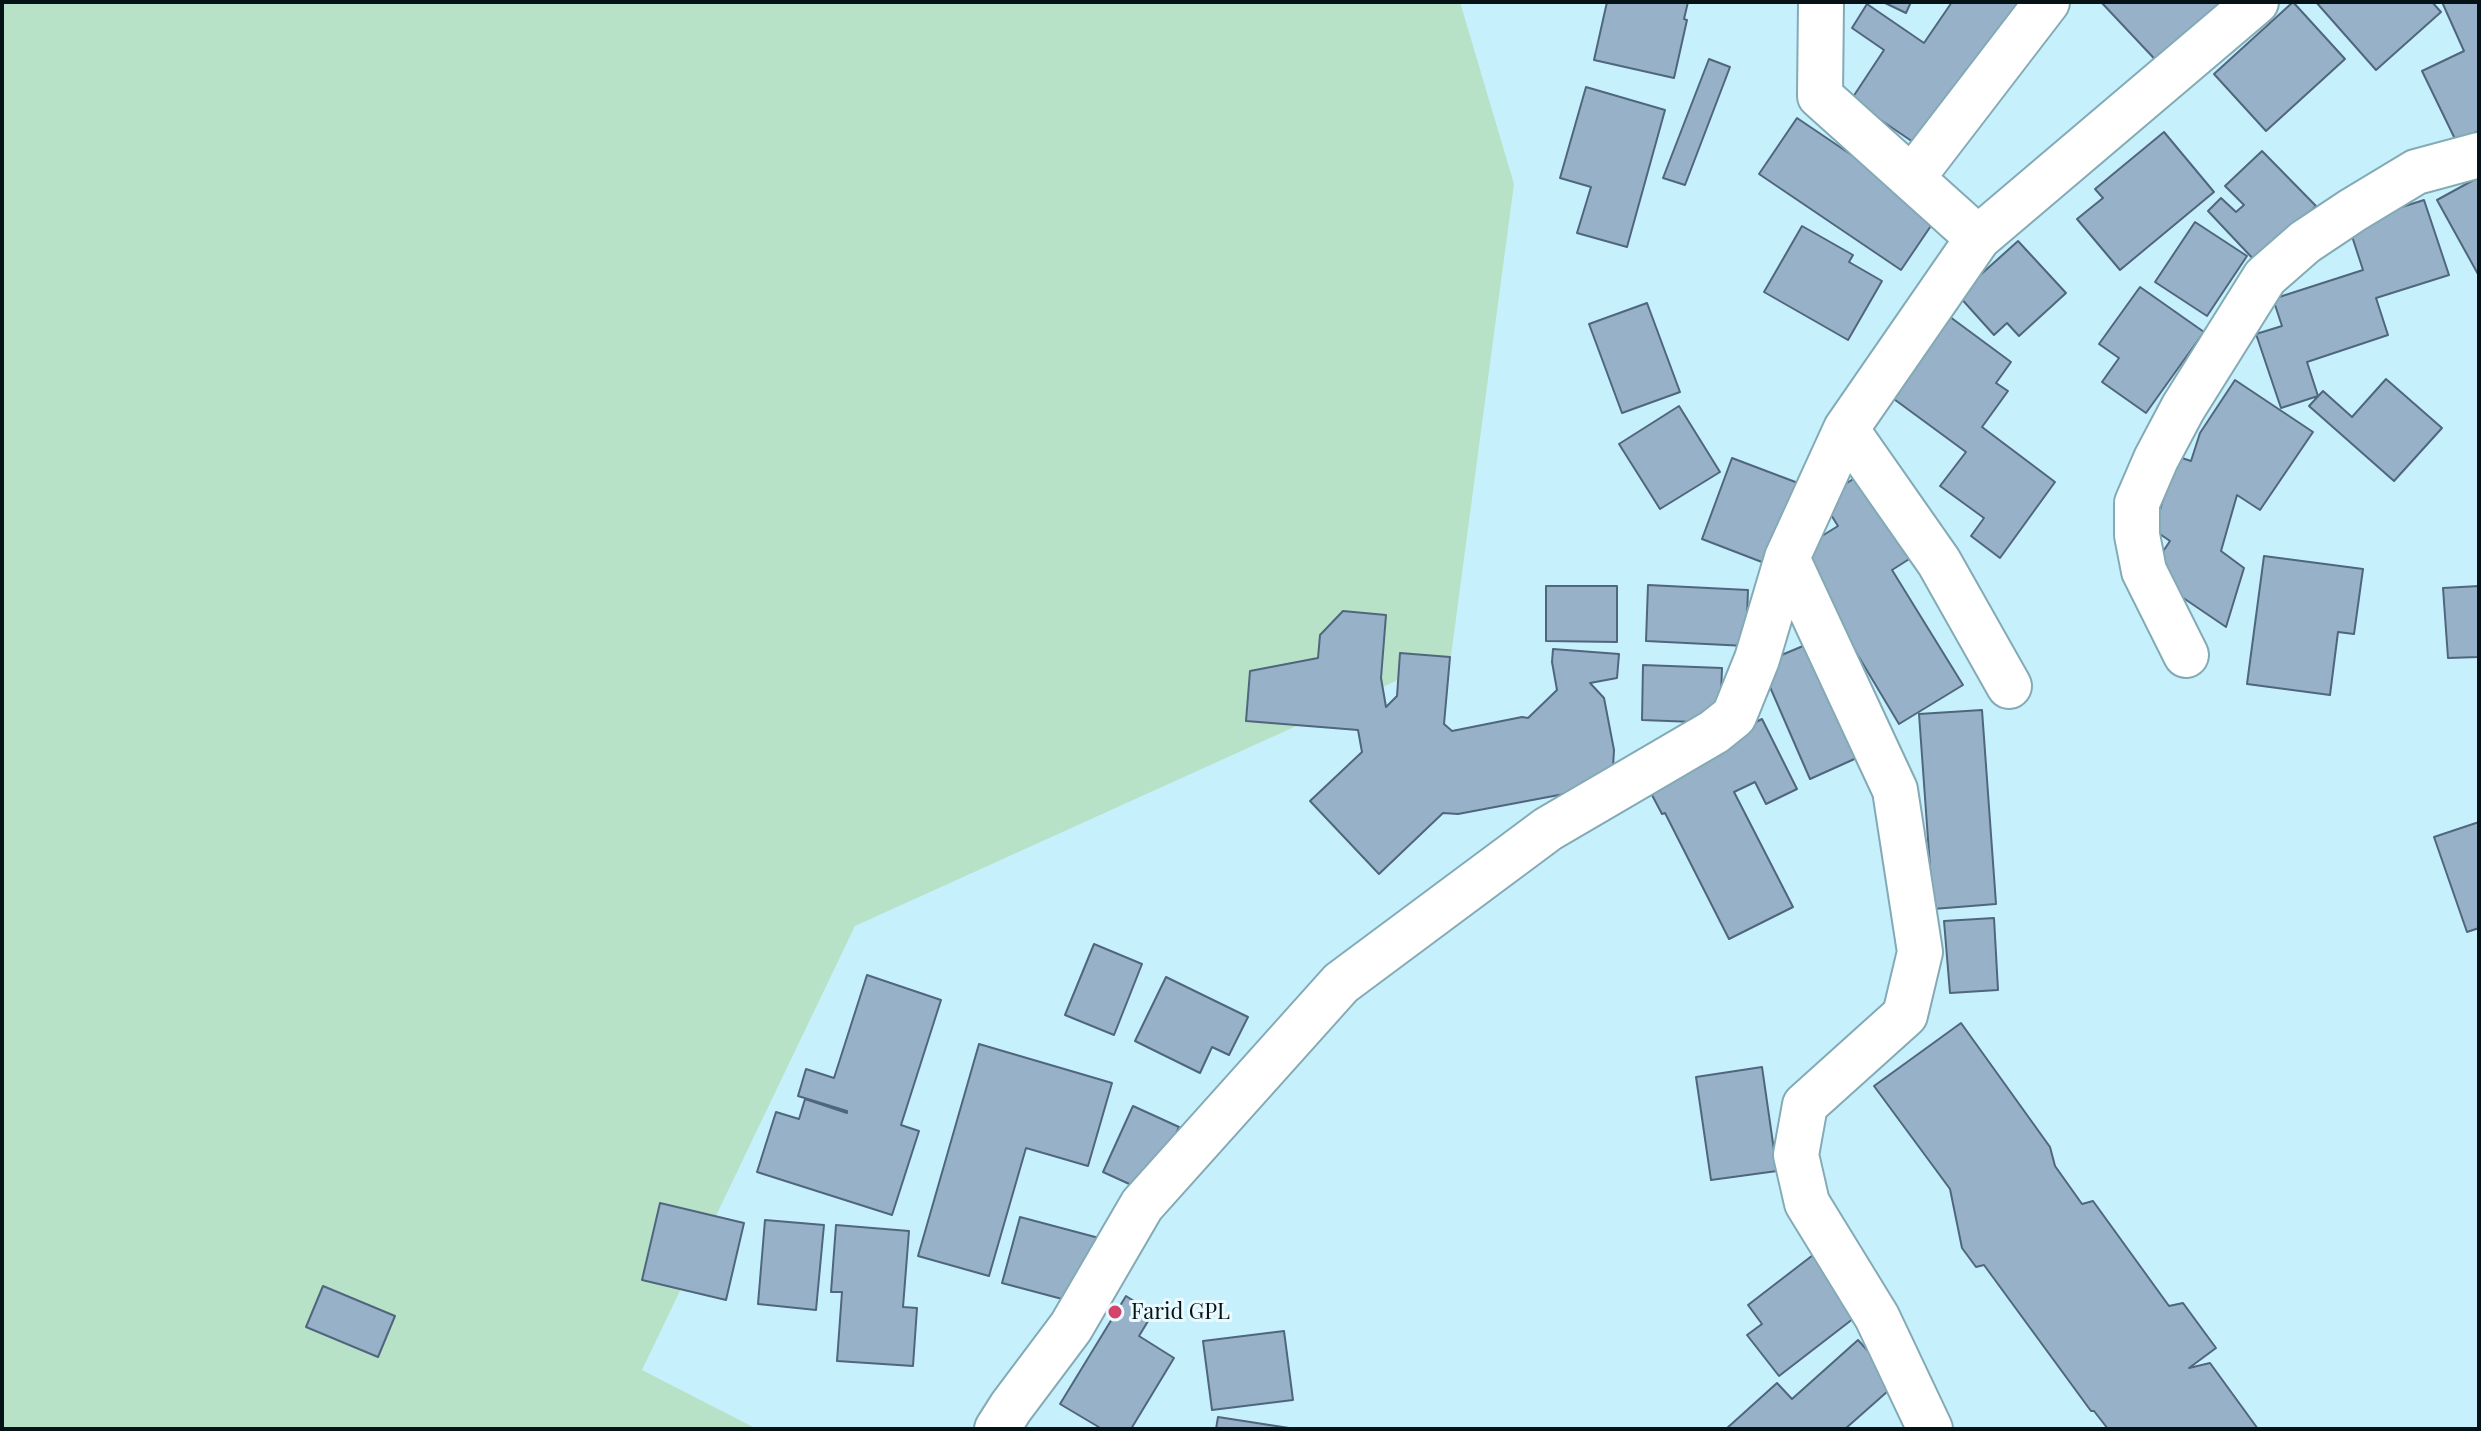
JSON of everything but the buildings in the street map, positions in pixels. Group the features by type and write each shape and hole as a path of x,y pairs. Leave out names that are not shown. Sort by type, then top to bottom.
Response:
{"street":[{"path":"1821,2 1820,96 1978,238"},
{"path":"1912,178 2047,2"},
{"path":"997,1429 1071,1327 1142,1205 1341,983 1548,829 1714,732 1734,716 1757,659 1787,558 1846,429 1978,238 2256,2"},
{"path":"2186,655 2144,571 2137,535 2137,503 2183,408 2265,277 2305,242 2416,172 2479,155"},
{"path":"1846,429 1939,562 2009,686"},
{"path":"1787,558 1895,790 1920,952 1905,1015 1805,1105 1796,1155 1807,1203 1877,1317 1930,1429"}],"green space":[{"path":"2,2 1460,2 1514,184 1451,656 855,926 642,1370 757,1429 2,1429"}],"place":[{"name":"Farid GPL","path":"1115,1312"}]}
